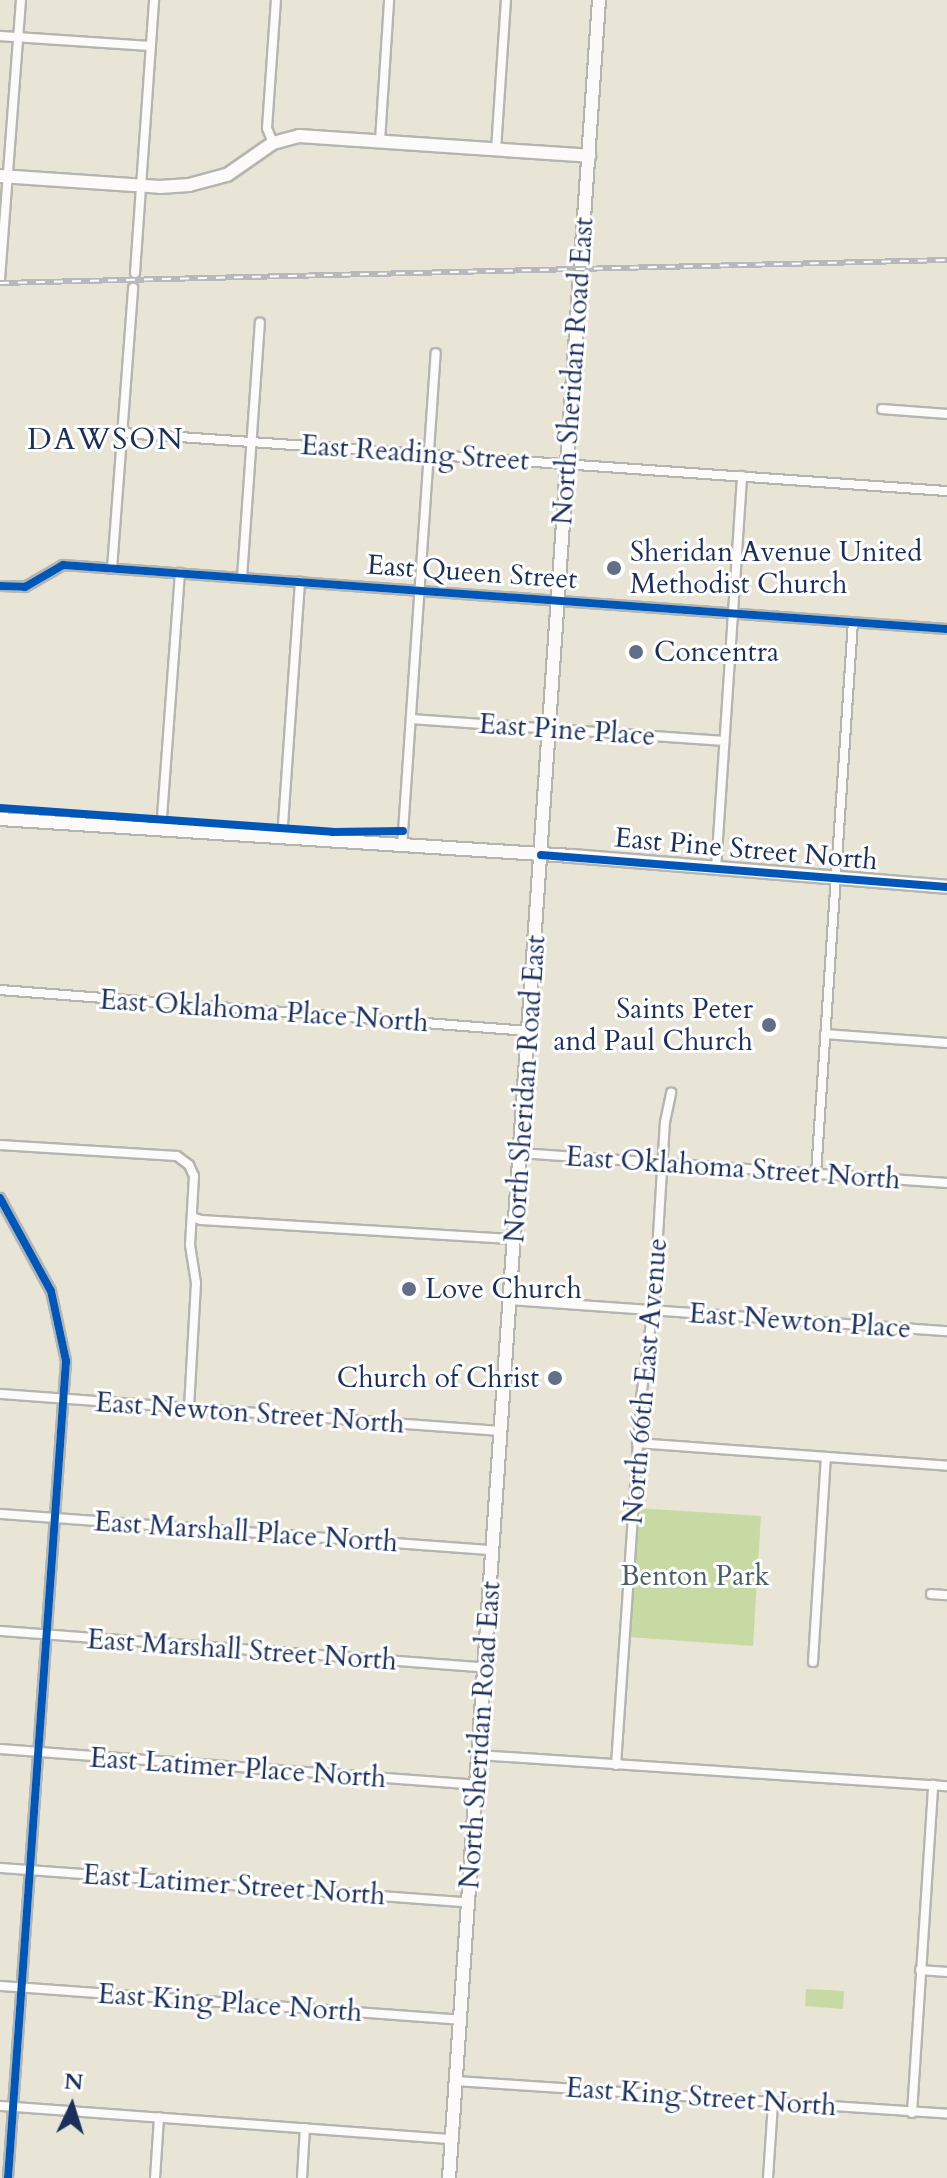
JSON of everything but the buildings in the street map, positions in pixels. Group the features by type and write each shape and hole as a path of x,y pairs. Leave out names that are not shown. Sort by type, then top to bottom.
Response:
{"main road":[{"name":"North Sheridan Road East","path":"449,2178 599,0"},
{"path":"4,176 177,187 215,180 273,143 299,136 589,156"},
{"name":"East Pine Street North","path":"0,819 541,855 947,887"}],"street":[{"path":"0,279 4,176 21,0"},
{"path":"135,273 154,0"},
{"path":"273,143 267,128 276,0"},
{"path":"380,141 389,0"},
{"path":"496,150 506,0"},
{"path":"0,36 150,46"},
{"path":"112,569 133,288"},
{"path":"242,578 260,323"},
{"path":"402,848 436,353"},
{"path":"882,409 947,414"},
{"name":"East Reading Street","path":"123,433 947,491"},
{"path":"716,870 742,476"},
{"name":"East Queen Street","path":"0,586 25,587 60,565 947,629"},
{"path":"161,831 180,573"},
{"path":"282,839 300,582"},
{"path":"816,1174 853,622"},
{"name":"East Pine Place","path":"411,719 724,741"},
{"name":"East Oklahoma Place North","path":"0,990 528,1031"},
{"path":"825,1034 947,1043"},
{"name":"North 66th East Avenue","path":"616,1765 637,1443 671,1093"},
{"path":"0,1145 177,1156 189,1165 194,1176 190,1245 196,1299 189,1408"},
{"name":"East Oklahoma Street North","path":"520,1153 947,1183"},
{"path":"0,1198 38,1264 60,1318 66,1361 8,2178"},
{"path":"0,1219 9,1214"},
{"path":"192,1217 514,1239"},
{"name":"East Newton Place","path":"510,1300 947,1331"},
{"name":"East Newton Street North","path":"0,1394 500,1431"},
{"path":"637,1443 947,1466"},
{"path":"813,1662 826,1458"},
{"name":"East Marshall Place North","path":"0,1514 492,1550"},
{"path":"931,1594 947,1595"},
{"name":"East Marshall Street North","path":"0,1631 484,1667"},
{"name":"East Latimer Place North","path":"0,1749 476,1785"},
{"path":"478,1755 947,1786"},
{"path":"912,2113 933,1785"},
{"name":"East Latimer Street North","path":"0,1868 468,1902"},
{"path":"920,1970 947,1972"},
{"name":"East King Place North","path":"0,1986 460,2020"},
{"name":"East King Street North","path":"456,2081 947,2114"},
{"path":"768,2178 773,2103"},
{"path":"0,2106 452,2139"},
{"path":"155,2178 159,2117"},
{"path":"302,2178 305,2128"}],"green space":[{"name":"Benton Park","path":"637,1508 761,1516 753,1646 628,1637"},
{"path":"806,1989 844,1991 843,2009 805,2006"}],"railway":[{"path":"0,283 947,260"}],"cycle path":[{"path":"0,586 25,587 63,565 947,629"},
{"path":"0,808 332,832 403,831"},
{"path":"541,855 947,887"},
{"path":"0,1198 51,1291 66,1361 8,2178"}],"place":[{"name":"Sheridan Avenue United Methodist Church","path":"614,568"},
{"name":"Concentra","path":"636,652"},
{"name":"Saints Peter and Paul Church","path":"769,1025"},
{"name":"Love Church","path":"409,1289"},
{"name":"Church of Christ","path":"555,1378"}],"district":[{"name":"DAWSON","path":"106,440"}]}
